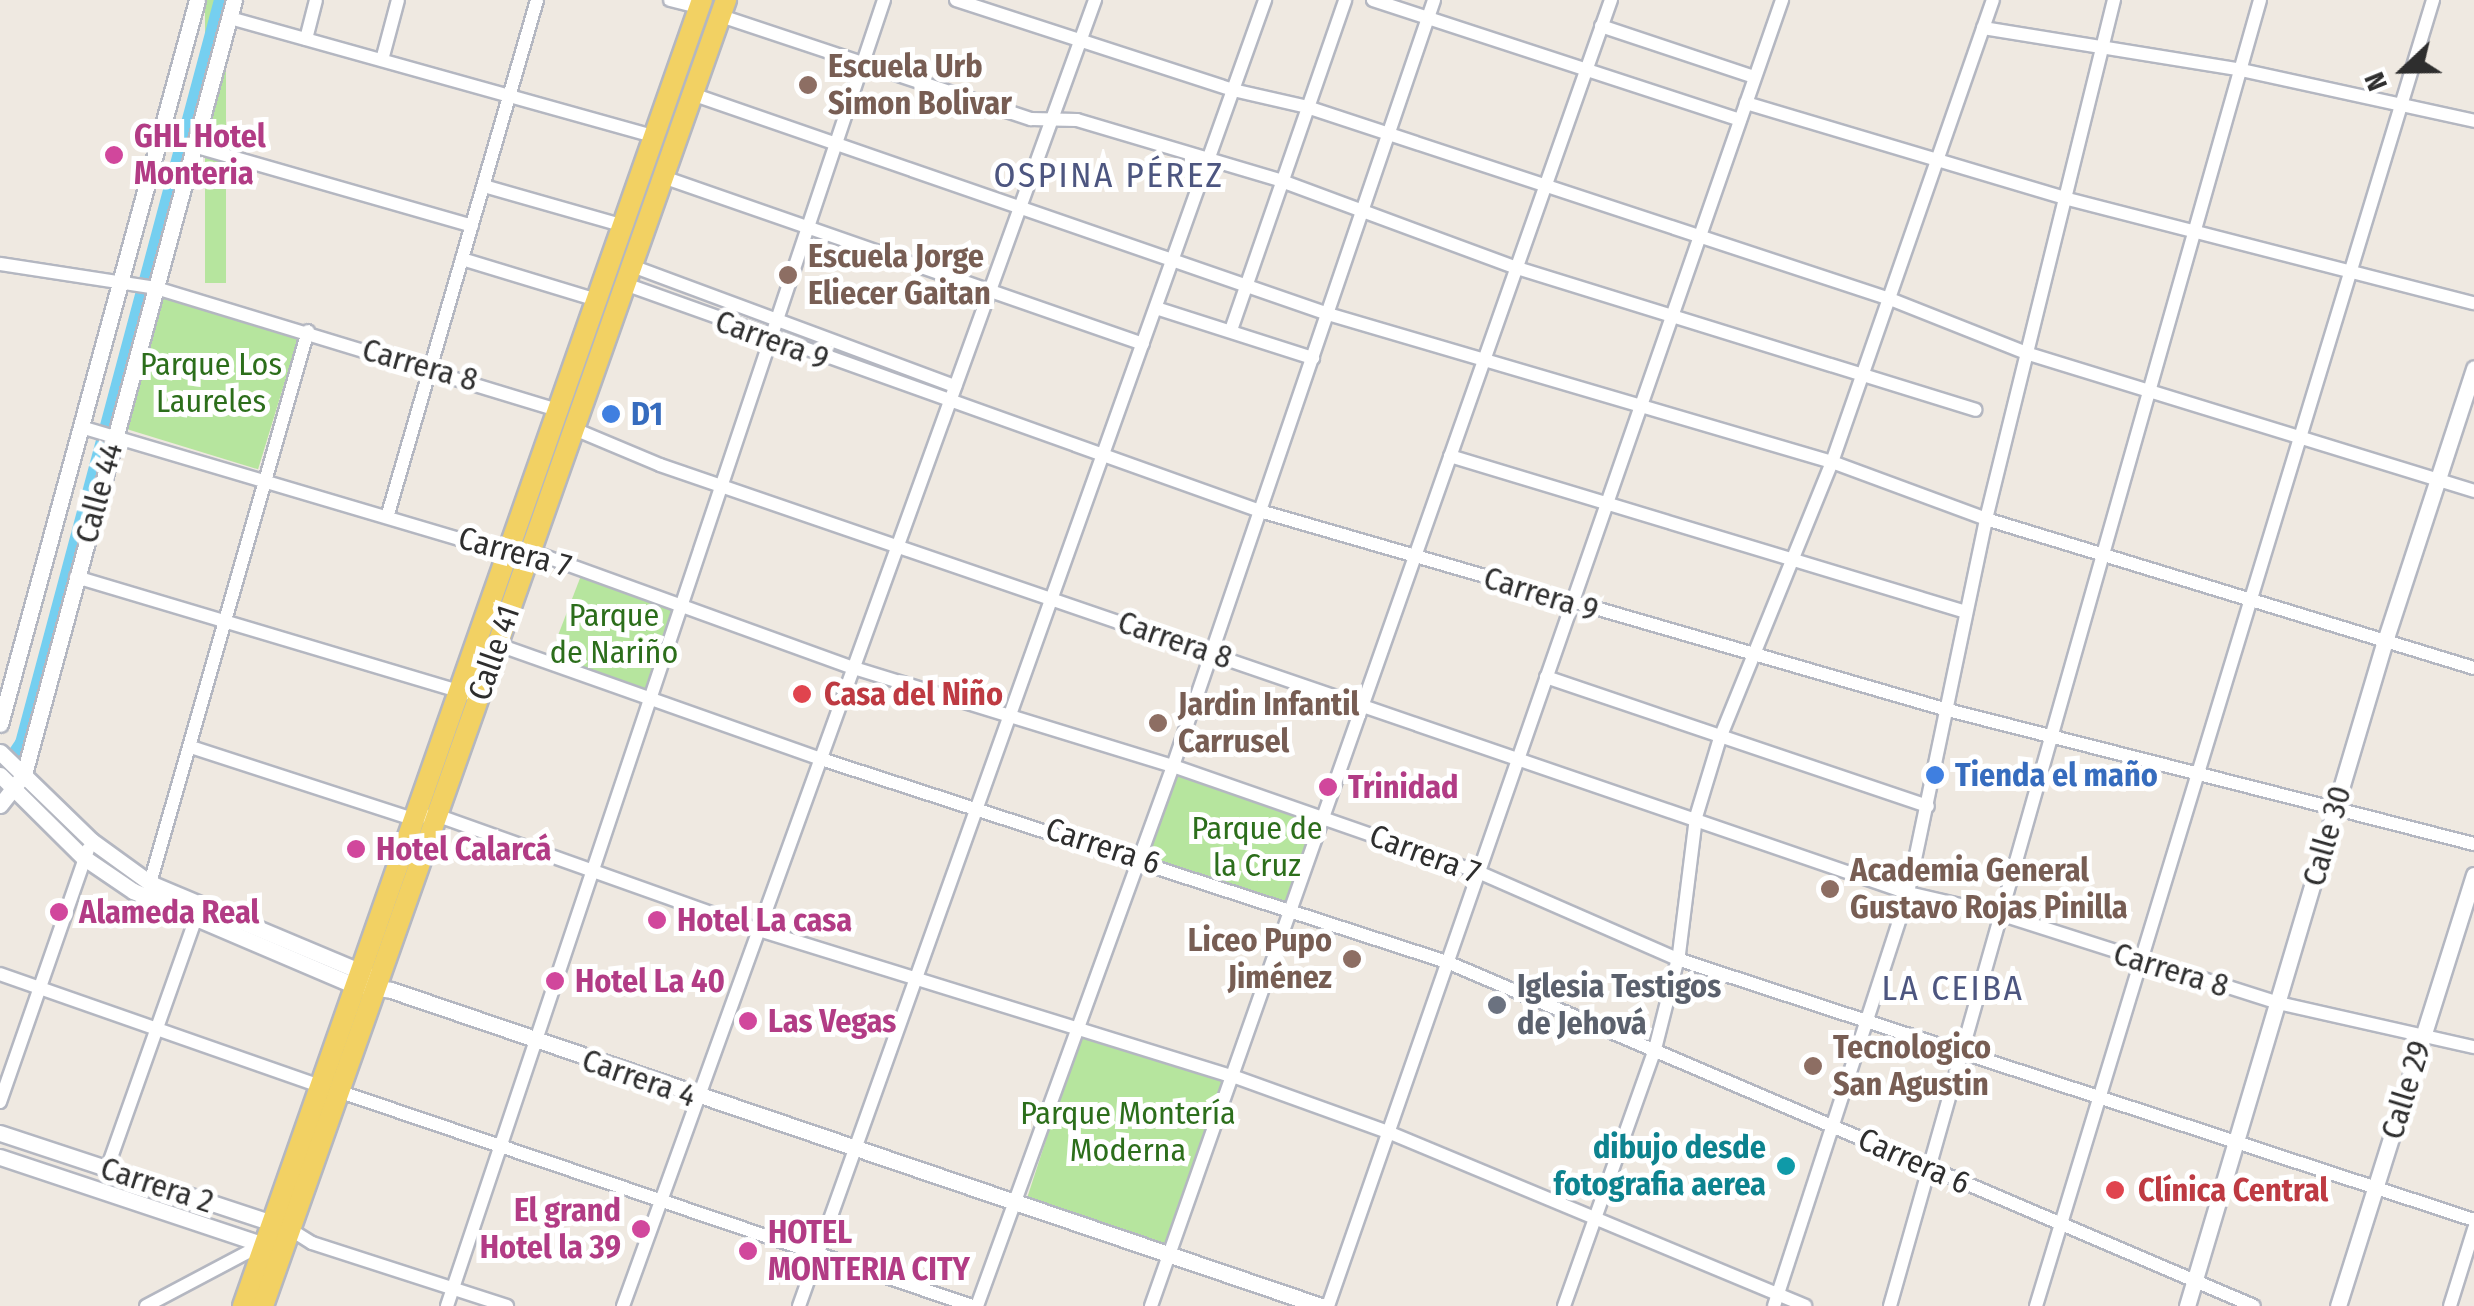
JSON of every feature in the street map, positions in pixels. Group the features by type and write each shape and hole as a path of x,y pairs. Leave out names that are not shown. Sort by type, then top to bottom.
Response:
{"main road":[{"name":"Calle 41","path":"243,1306 280,1225 327,1088 354,977 701,4"},
{"name":"Calle 41","path":"327,1088 375,985 724,8"},
{"name":"Calle 41","path":"262,1306 272,1247"}],"street":[{"name":"Calle 44","path":"0,724 86,429 197,0"},
{"name":"Calle 44","path":"0,805 9,783 20,770 153,287 197,147 234,0"},
{"path":"306,39 316,0"},
{"path":"382,60 398,0"},
{"path":"388,514 537,0"},
{"path":"670,0 701,4"},
{"path":"447,1306 884,0"},
{"path":"956,0 985,5 1080,42 1234,90 1307,107 1542,189 1890,299 2029,354 2474,490"},
{"path":"623,1306 1095,0"},
{"path":"800,1306 1266,0"},
{"path":"1231,330 1279,180 1345,0"},
{"path":"1374,0 1740,120"},
{"path":"0,974 327,1088 502,1143 817,1257 974,1306 1173,766 1434,0"},
{"path":"1151,1306 1296,909 1482,359 1610,0"},
{"path":"1324,1306 1782,0"},
{"path":"1564,1306 1590,1220 1655,1049 1678,960 1696,817 1720,738 1832,462 1993,0"},
{"path":"1776,1301 1830,1124 1908,893 1986,519 2114,0"},
{"path":"1890,1306 2260,0"},
{"path":"2036,1306 2433,0"},
{"path":"724,8 1031,119 1077,120 1279,180 1361,214 1514,267 1974,410"},
{"path":"230,18 654,136"},
{"path":"1602,26 1754,77"},
{"path":"1983,28 2241,70 2474,120"},
{"path":"692,94 1020,209 1174,256 1244,286 1328,314 1832,462 1986,519 2384,644 2474,668"},
{"path":"1746,103 2064,198 2194,230 2349,276 2474,303"},
{"path":"197,147 472,226"},
{"path":"662,177 1142,344"},
{"path":"484,186 624,226"},
{"path":"462,260 597,300"},
{"name":"Carrera 8","path":"0,264 153,287 556,405"},
{"name":"Carrera 9","path":"629,276 777,321 955,386"},
{"name":"Carrera 9","path":"629,276 770,342 1260,511 1944,709 2474,844"},
{"path":"1156,308 1313,358"},
{"path":"150,883 228,624 308,332"},
{"name":"Calle 30","path":"2188,1306 2384,644 2474,368"},
{"path":"556,405 574,431"},
{"name":"Carrera 7","path":"86,429 388,514 504,552 530,551 854,668 1173,766 1478,872 1678,960 2235,1147 2474,1220"},
{"name":"Carrera 8","path":"574,431 722,486 1696,817 1908,893 2003,915 2140,962 2278,1003 2474,1046"},
{"path":"1450,456 1966,612"},
{"path":"76,577 478,696"},
{"name":"Carrera 6","path":"496,644 821,759 1139,858 1447,962 1932,1166 2060,1228 2254,1306"},
{"path":"1546,676 1928,806"},
{"path":"192,746 410,818 436,815 594,868 759,930 1078,1023 1236,1077 1388,1132 1776,1301 1805,1306"},
{"name":"Carrera 4","path":"0,752 92,841 197,914"},
{"name":"Carrera 4","path":"9,783 83,857 197,914 354,977 698,1098 1324,1306"},
{"path":"0,1102 83,857 92,841"},
{"name":"Calle 29","path":"2338,1306 2474,875"},
{"path":"107,1169 161,1030 197,914"},
{"name":"Carrera 2","path":"0,1133 280,1225 312,1243 507,1306"},
{"name":"Carrera 2","path":"0,1157 272,1247 312,1243"},
{"path":"2450,1306 2474,1229"},
{"path":"146,1306 272,1247"}],"green space":[{"path":"205,0 226,0 226,283 205,283"},
{"name":"Parque Los Laureles","path":"163,298 298,339 258,469 123,428"},
{"name":"Parque de Nariño","path":"582,573 676,609 643,696 549,660"},
{"name":"Parque de la Cruz","path":"1174,770 1321,820 1291,907 1144,857"},
{"name":"Parque Montería Moderna","path":"1081,1032 1230,1081 1176,1248 1027,1199"}],"waterway":[{"path":"4,768 21,743 220,0"}],"place":[{"name":"Escuela Urb Simon Bolivar","path":"808,85"},
{"name":"GHL Hotel Monteria","path":"114,155"},
{"name":"Escuela Jorge Eliecer Gaitan","path":"788,275"},
{"name":"D1","path":"611,414"},
{"name":"Casa del Niño","path":"802,694"},
{"name":"Jardin Infantil Carrusel","path":"1158,723"},
{"name":"Tienda el maño","path":"1935,775"},
{"name":"Trinidad","path":"1328,787"},
{"name":"Hotel Calarcá","path":"356,849"},
{"name":"Academia General Gustavo Rojas Pinilla","path":"1830,889"},
{"name":"Alameda Real","path":"59,912"},
{"name":"Hotel La casa","path":"657,920"},
{"name":"Liceo Pupo Jiménez","path":"1352,959"},
{"name":"Hotel La 40","path":"555,981"},
{"name":"Iglesia Testigos de Jehová","path":"1497,1005"},
{"name":"Las Vegas","path":"748,1021"},
{"name":"Tecnologico San Agustin","path":"1813,1066"},
{"name":"dibujo desde fotografia aerea","path":"1786,1166"},
{"name":"Clínica Central","path":"2115,1190"},
{"name":"El grand Hotel la 39","path":"641,1229"},
{"name":"HOTEL MONTERIA CITY","path":"748,1251"}],"district":[{"name":"OSPINA PÉREZ","path":"1109,175"},
{"name":"LA CEIBA","path":"1953,988"}]}
